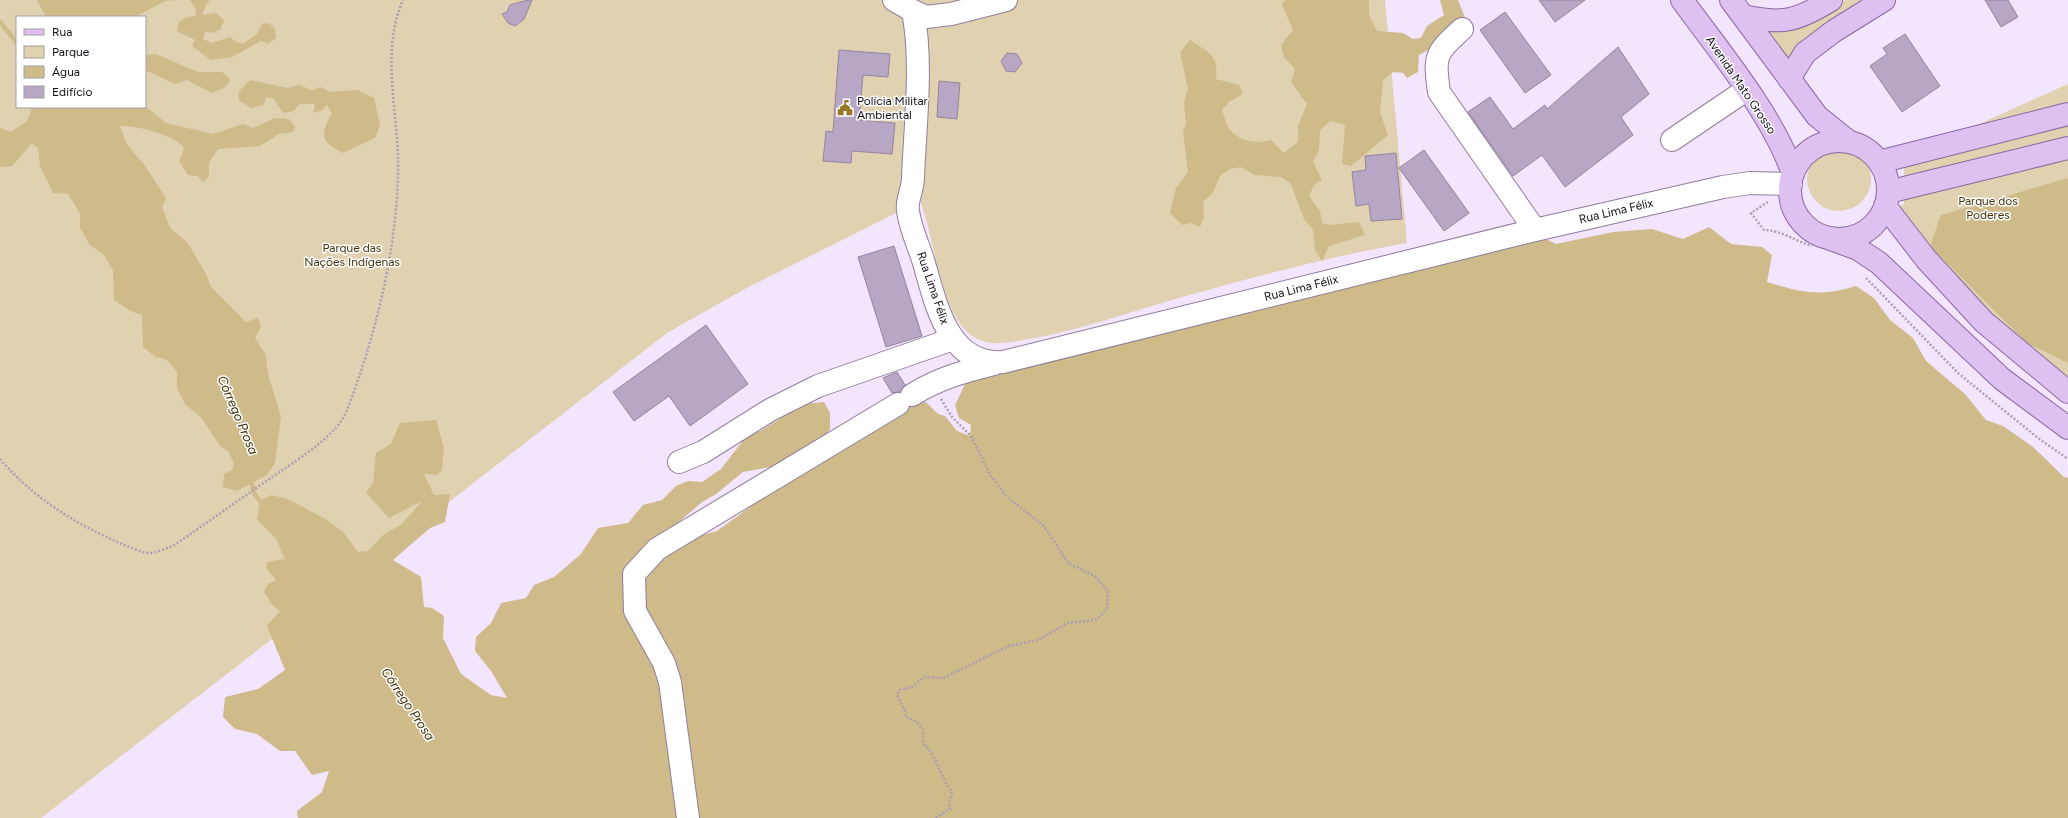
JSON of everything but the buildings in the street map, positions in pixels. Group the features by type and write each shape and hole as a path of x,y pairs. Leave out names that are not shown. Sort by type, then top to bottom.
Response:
{"main road":[{"name":"Avenida Mato Grosso","path":"1682,0 1746,90 1785,151 1792,179"},
{"path":"1737,8 1776,22 1798,18 1831,0"},
{"path":"1789,79 1805,54 1834,31 1884,0"},
{"path":"1737,8 1817,116 1848,141"},
{"path":"1880,162 2068,114"},
{"path":"2041,155 2056,145 2068,133"},
{"path":"2068,392 1984,322 1926,259 1890,207 1886,176 1880,162 1871,152 1860,145 1848,141 1834,141 1821,144 1809,151 1799,161 1792,179 1791,198 1795,211 1804,223 1815,232 1821,242 1858,249 1879,262 2002,379 2068,428"},
{"path":"1821,242 1856,236 1869,229 1890,207 2041,155 2068,148"}],"street":[{"path":"894,0 926,17 952,14 1006,0"},
{"name":"Rua Lima Félix","path":"913,11 918,50 913,181 907,210 940,315 953,339 970,356 992,362 1003,362 1535,230 1723,187 1750,182 1792,179"},
{"path":"1462,29 1442,48 1439,54 1435,65 1439,92 1535,230"},
{"path":"1672,140 1746,90"},
{"path":"679,462 703,452 770,410 818,386 953,339"},
{"path":"688,818 670,682 664,663 635,611 634,574 657,549 932,383 953,374 1003,362"}],"path":[{"path":"0,459 11,472 52,507 98,534 139,551 151,553 173,546 311,450 339,423 349,404 369,346 392,247 398,193 398,158 391,57 397,13 403,0"},
{"path":"1770,196 1768,202 1751,213 1764,230 1775,230 1799,242 1821,242"},
{"path":"1858,249 1890,207"},
{"path":"1864,276 1958,373 2038,438 2068,459"},
{"path":"932,383 952,417 970,436 991,476 1007,496 1044,526 1068,563 1096,577 1107,590 1108,599 1107,608 1102,616 1095,620 1068,623 1038,640 1009,646 943,678 924,677 912,687 900,690 897,694 905,711 906,717 917,722 923,729 923,743 930,749 944,782 952,792 949,802 950,809 936,818"}],"green space":[{"name":"Parque das Nações Indígenas","path":"0,0 1385,0 1407,243 1318,261 1172,300 1065,331 1022,340 992,343 971,335 960,324 952,309 939,272 920,201 743,290 667,333 41,818 0,818"},
{"path":"37,0 179,0 165,1 137,16 45,16"},
{"path":"190,0 210,0 207,3 202,15 216,13 224,20 221,29 211,33 205,31 203,39 212,43 230,37 236,42 243,44 257,34 263,23 270,24 275,29 276,38 268,44 261,41 232,57 211,60 192,46 195,40 177,31 179,22 187,17 195,16 196,10"},
{"path":"1285,0 1369,0 1369,15 1377,31 1403,33 1413,39 1421,38 1427,26 1444,15 1440,0 1458,0 1466,20 1441,43 1419,55 1418,72 1407,78 1403,73 1393,72 1383,80 1380,112 1388,135 1351,166 1342,164 1345,125 1330,121 1320,130 1319,150 1313,162 1322,180 1314,185 1309,196 1320,211 1322,223 1329,225 1359,222 1365,235 1329,246 1322,261 1315,250 1313,230 1304,219 1291,184 1281,177 1254,175 1241,167 1230,169 1220,176 1213,193 1203,202 1204,217 1200,227 1191,223 1182,225 1170,213 1176,188 1188,172 1183,131 1186,124 1184,102 1188,89 1180,52 1190,40 1207,51 1214,59 1216,64 1216,79 1239,85 1243,94 1230,101 1222,110 1226,122 1233,133 1248,141 1260,142 1271,140 1284,153 1298,142 1298,126 1307,104 1291,82 1295,69 1284,57 1281,45 1293,30 1282,5"},
{"path":"1845,0 1867,0 1790,70 1766,31 1824,13"},
{"path":"156,54 198,72 222,72 231,80 224,88 212,93 187,80 175,84 146,70 146,55"},
{"path":"250,80 287,88 299,85 312,90 321,87 330,92 358,90 374,98 380,126 375,138 343,153 330,145 324,137 325,127 332,113 327,105 323,110 313,113 315,104 299,104 294,111 283,113 274,99 267,97 263,105 252,108 239,101 239,91"},
{"name":"Parque dos Poderes","path":"2068,84 2068,392 1885,206 1904,205 1904,153 1944,140"},
{"path":"146,107 166,123 213,134 243,124 253,128 275,118 289,119 295,127 293,132 279,134 260,146 218,149 209,163 209,176 203,182 198,176 188,175 179,161 184,148 179,143 164,135 145,129 120,126 126,143 145,166 166,198 162,208 171,229 187,242 206,274 211,287 246,322 258,318 261,326 255,338 266,355 268,374 281,417 275,463 267,475 237,491 223,487 224,474 232,470 234,464 229,452 220,446 201,417 186,405 177,389 177,372 167,360 156,357 143,347 142,315 130,311 114,300 113,270 104,255 90,245 80,228 80,213 68,194 53,193 40,166 38,148 32,143 12,166 0,167 0,128 11,132 27,121 32,108"},
{"path":"1839,147 1857,153 1865,161 1871,179 1865,197 1857,205 1839,211 1821,205 1813,197 1807,179 1813,161 1821,153"},
{"path":"2068,178 2068,363 2027,343 1930,246 1941,215"},
{"path":"1709,227 1731,244 1762,247 1772,255 1767,282 1791,289 1811,292 1832,292 1856,286 1874,298 1890,320 1913,338 1926,361 1965,394 1986,420 2003,426 2033,447 2064,477 2068,478 2068,818 298,818 297,811 322,792 329,771 312,775 295,751 280,751 257,734 235,729 223,717 225,697 258,689 285,670 267,626 280,611 273,606 264,592 268,584 276,580 266,568 267,562 284,559 305,591 313,595 269,512 276,539 257,520 260,501 271,495 288,499 327,520 343,532 358,552 368,551 383,535 402,524 422,501 389,518 366,493 373,483 376,453 391,444 400,423 436,420 444,448 442,470 437,475 424,474 434,495 450,494 445,522 430,528 393,560 421,577 424,607 432,608 444,616 443,638 461,674 491,695 507,698 491,671 475,651 476,637 491,623 501,603 526,598 534,585 554,577 581,554 598,528 628,523 643,505 662,500 676,486 688,481 702,482 721,469 745,438 762,430 803,404 824,402 830,413 830,429 821,442 781,465 743,472 716,494 702,502 659,539 698,536 717,531 796,474 895,410 926,402 938,414 945,416 957,431 970,436 971,425 959,418 955,405 966,382 978,380 1004,364 1534,233 1556,244 1613,232 1652,229 1683,239"}],"water":[{"path":"268,511 296,532 316,560 324,581 324,589 319,594 310,594 302,588 294,577 286,562 274,532"},
{"path":"583,697 594,697 604,713 616,753 616,765 625,783 617,797 609,799 592,791 571,757 555,739 548,722 556,710"}],"waterway":[{"name":"Córrego Prosa","path":"0,22 16,42"},
{"name":"Córrego Prosa","path":"41,108 44,123 95,183 107,217 134,239 137,265 162,287 176,328 216,384 249,472 254,493 271,516"},
{"name":"Córrego Prosa","path":"320,587 327,597"},
{"name":"Córrego Prosa","path":"328,599 409,729 462,796 473,818"}],"place":[{"name":"Polícia Militar Ambiental","path":"845,108"}]}
